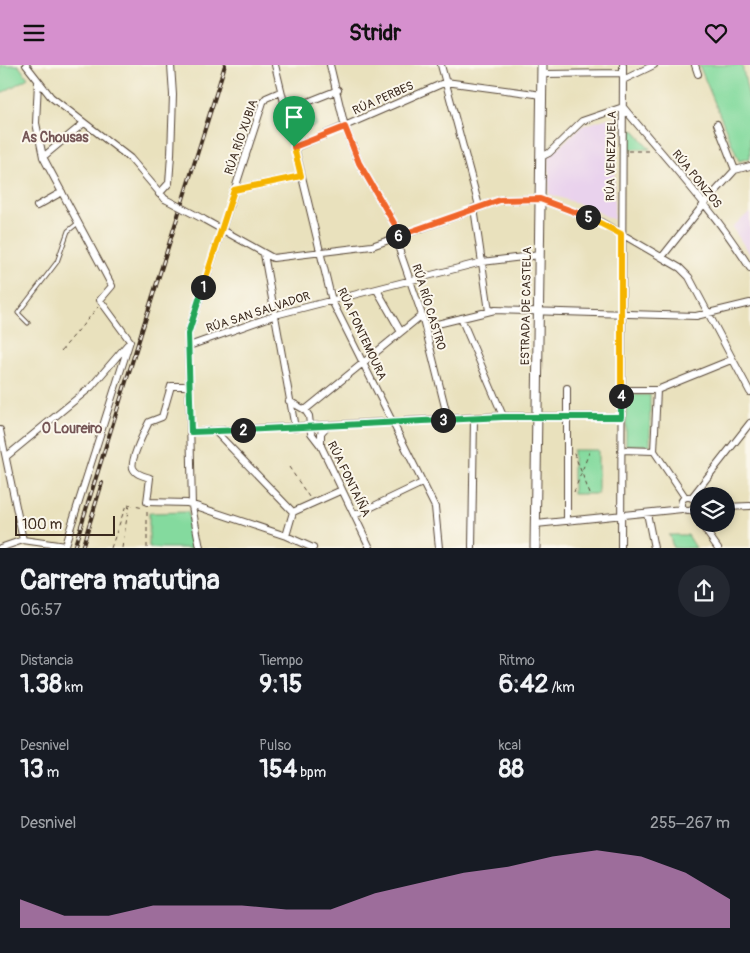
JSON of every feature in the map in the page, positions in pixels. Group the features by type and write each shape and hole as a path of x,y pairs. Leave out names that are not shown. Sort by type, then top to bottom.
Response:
{"main road":[{"name":"ESTRADA DE CASTELA","path":"536,548 542,69"}],"street":[{"path":"26,65 38,83 52,97 130,158 165,199 273,258 372,246 500,200 540,199 576,211 662,257 680,268 689,277 750,393"},
{"path":"159,194 169,183 173,95 171,65"},
{"path":"275,65 280,91"},
{"name":"RÚA RÍO CASTRO","path":"330,65 338,90 345,127 359,163 398,230 397,243 422,315 448,419"},
{"path":"441,65 477,207 489,311"},
{"name":"RÚA VENEZUELA","path":"621,548 623,65"},
{"path":"542,69 623,76 654,65"},
{"path":"695,65 698,74"},
{"path":"446,82 542,95"},
{"name":"RÚA PERBES","path":"294,147 345,127 446,82"},
{"path":"38,83 36,123 43,157 112,287 100,300 101,303 130,341"},
{"path":"285,111 338,90"},
{"name":"RÚA FONTEMOURA","path":"280,91 332,301 435,507 439,548"},
{"name":"RÚA RÍO XUBIA","path":"200,548 192,506 188,334 263,102 266,98 280,91"},
{"path":"541,157 549,153 582,121 623,107"},
{"name":"RÚA PONZOS","path":"623,107 704,204 733,241 750,268"},
{"path":"43,157 84,123"},
{"path":"717,124 735,171"},
{"path":"662,257 704,204 735,171 750,166"},
{"path":"234,190 301,176"},
{"path":"37,206 62,192"},
{"path":"264,254 295,428"},
{"name":"RÚA SAN SALVADOR","path":"188,346 275,315 482,262 540,255"},
{"path":"377,289 401,332"},
{"path":"425,327 489,311 708,315 750,303"},
{"path":"289,401 305,410 422,315"},
{"path":"462,318 503,417"},
{"path":"7,456 91,387 130,341"},
{"path":"0,548 24,540 64,547 130,341"},
{"path":"621,390 657,390 731,360"},
{"path":"190,386 171,386 162,417 149,422 143,434 132,464 133,469 139,475 150,478 146,505 187,503 286,536 313,548"},
{"path":"567,388 568,521"},
{"path":"657,390 654,451 688,497"},
{"name":"RÚA FONTAÍÑA","path":"305,410 309,416 311,433 321,446 370,548"},
{"path":"191,432 474,418 621,417"},
{"path":"472,548 474,418"},
{"path":"682,509 681,502 688,497 750,423"},
{"path":"321,446 321,433 327,426"},
{"path":"0,430 24,540"},
{"path":"216,431 293,512"},
{"path":"621,450 654,451"},
{"path":"354,515 422,483"},
{"path":"293,512 342,490"},
{"path":"735,507 750,506"},
{"path":"536,523 682,509 685,511 690,510"},
{"path":"286,536 293,512"},
{"path":"647,513 654,548"},
{"path":"707,532 718,548"}],"lane":[{"path":"28,323 18,313 57,262 68,231 78,223"}],"path":[{"path":"622,151 660,151"},
{"path":"61,351 101,303"},
{"path":"573,450 590,494"},
{"path":"573,494 590,450"},
{"path":"289,467 313,504"},
{"path":"122,548 129,505"},
{"path":"111,548 125,506 146,505"},
{"path":"147,513 147,548"}],"shaded area":[{"path":"611,117 615,119 614,220 588,207 549,194 549,156 582,126"},
{"path":"750,212 750,255 732,227"}],"green space":[{"path":"0,65 18,65 28,78 0,94"},
{"path":"699,65 742,65 750,104 750,158 739,161"},
{"path":"302,111 305,119 313,115 317,125 297,132 292,115"},
{"path":"631,130 635,131 650,149 629,149"},
{"path":"626,395 650,395 650,445 626,445"},
{"path":"573,450 598,450 598,494 573,494"},
{"path":"188,512 194,548 149,548 149,513"},
{"path":"668,535 688,535 696,548 673,548 670,536"}],"railway":[{"path":"74,548 225,65"},
{"path":"82,548 102,483"}],"district":[{"name":"As Chousas","path":"55,137"},
{"name":"O Loureiro","path":"72,428"}],"route":[{"path":"345,127 359,163 398,230 398,236 500,200 528,199 540,199 576,211 601,222 621,234 621,417 474,418 191,432 188,334 234,190 301,176 294,147 345,127"}]}
